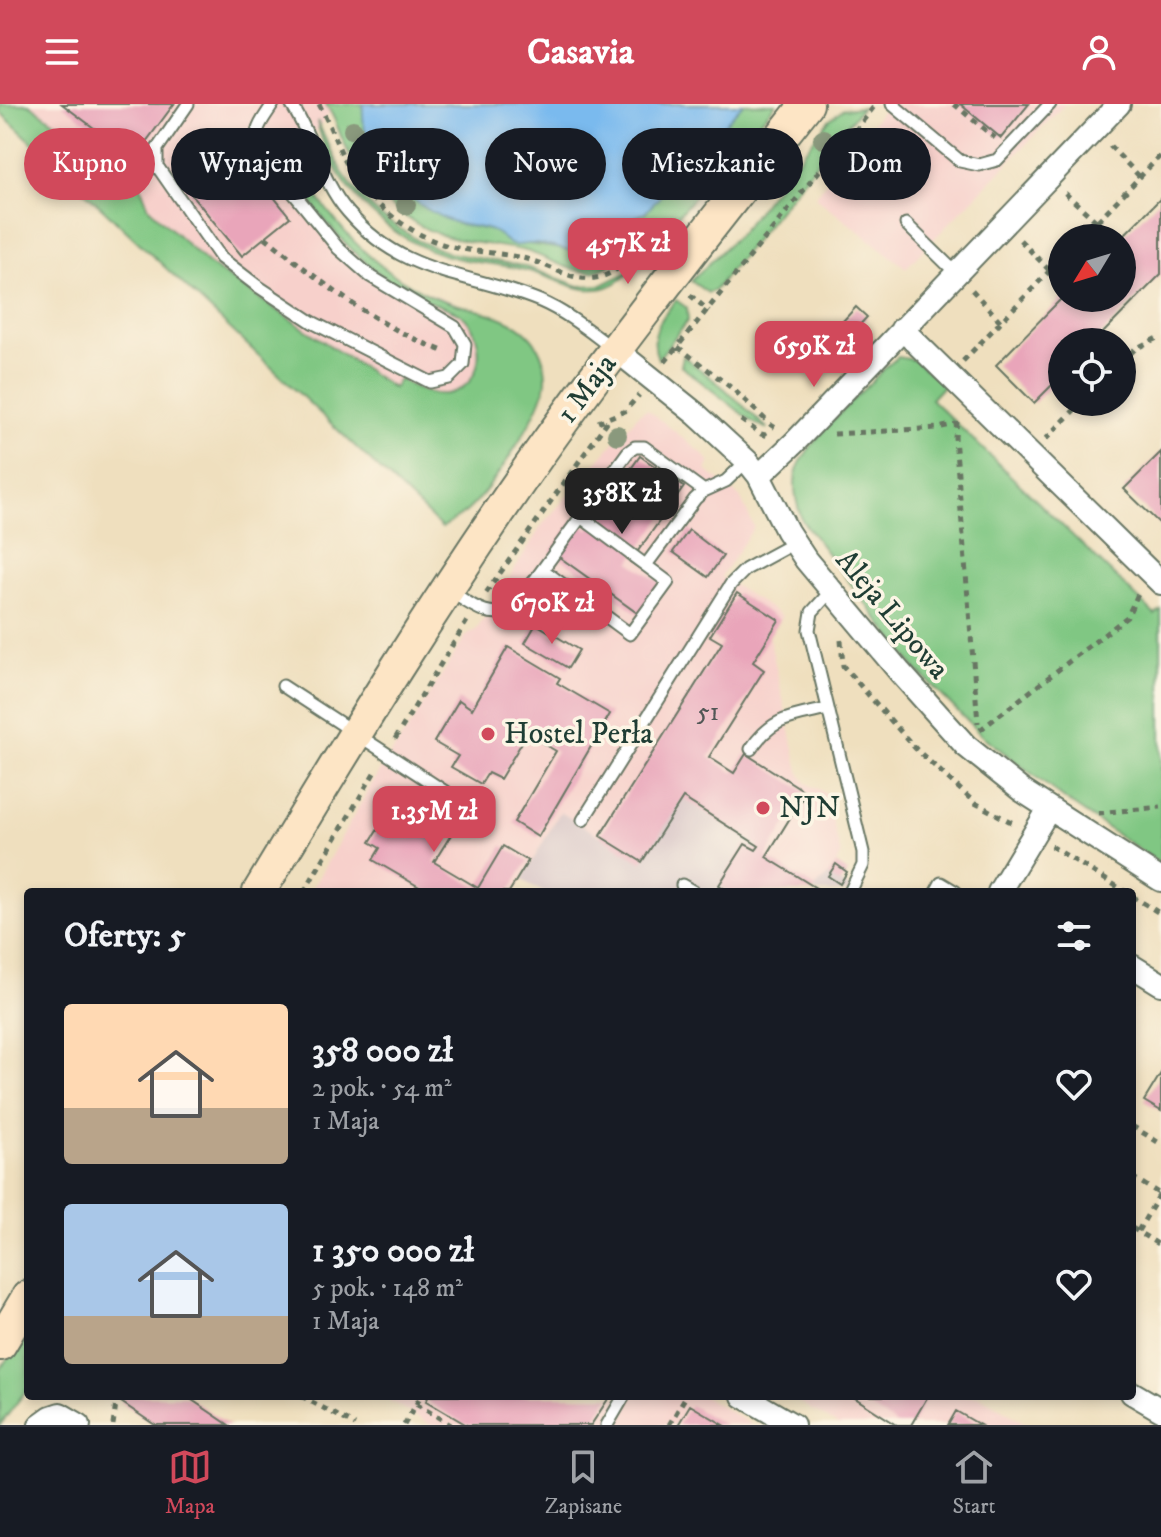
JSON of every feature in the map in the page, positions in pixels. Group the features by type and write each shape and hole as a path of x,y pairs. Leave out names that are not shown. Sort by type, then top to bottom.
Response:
{"street":[{"name":"1 Maja","path":"261,888 538,455 807,104"},
{"path":"753,468 794,443 902,329 961,279 1119,104"},
{"path":"902,329 1155,578"},
{"name":"Aleja Lipowa","path":"616,350 722,436 753,468 794,543 831,591 972,739 998,772 1049,809 1161,880"},
{"path":"1005,888 1049,809"},
{"path":"1136,968 1161,984"},
{"path":"0,1344 24,1304"},
{"path":"1136,1395 1161,1410"},
{"path":"750,1400 793,1425"},
{"path":"40,1425 60,1414 79,1425"}],"lane":[{"path":"188,104 157,149 157,166 216,253 256,285 339,337 430,382 449,378 457,372 466,354 462,335 455,327 370,276 338,248 262,154 256,140 257,127 273,104"},
{"path":"291,104 338,200 363,228 392,251 437,272 541,302 558,310 616,350"},
{"path":"892,104 960,161 979,165 997,160 1050,104"},
{"path":"906,224 961,279"},
{"path":"844,341 867,365"},
{"path":"449,590 475,608 489,613 511,609 628,452 635,447 644,447 704,491"},
{"path":"646,565 695,499 704,491 753,468"},
{"path":"543,570 630,634 668,582 581,517"},
{"path":"583,820 731,584 746,569 794,543"},
{"path":"831,591 817,605 809,620 809,630 863,852 863,865 852,888"},
{"path":"283,686 467,806"},
{"path":"751,749 765,729 774,723 828,709"},
{"path":"682,885 687,888"},
{"path":"607,1425 622,1400"}],"path":[{"path":"319,104 337,148 354,178 384,209 409,228 429,238 458,248 515,256 579,278 604,276 636,253 651,265"},
{"path":"306,888 475,608 610,418 625,411 877,104"},
{"path":"1106,142 1140,177"},
{"path":"1060,188 1097,222 1161,155"},
{"path":"1015,235 1048,269"},
{"path":"265,237 337,295 410,338 443,351"},
{"path":"959,366 1048,273"},
{"path":"961,279 1001,322"},
{"path":"702,305 709,311"},
{"path":"1136,348 1161,336"},
{"path":"678,347 782,431"},
{"path":"826,435 938,428 956,424 976,401"},
{"path":"956,424 972,739"},
{"path":"972,739 1127,617 1136,596 1155,578"},
{"path":"839,626 843,666 897,729 941,775 975,803 1025,829"},
{"path":"1094,813 1161,807"},
{"path":"1044,841 1120,888"},
{"path":"1136,898 1161,914"},
{"path":"1136,1128 1161,1144"},
{"path":"1136,1179 1161,1193 1136,1229"},
{"path":"1136,1231 1161,1246"},
{"path":"113,1425 116,1400"},
{"path":"308,1400 355,1425"},
{"path":"404,1425 418,1400"},
{"path":"669,1425 684,1400"},
{"path":"416,1404 451,1425"}],"shaded area":[{"path":"29,104 336,104 318,128 171,128 171,200 320,200 348,238 379,265 413,287 483,313 490,452 208,264 149,208 146,200 155,200 155,128 63,128"},
{"path":"887,104 1065,104 906,268 815,197 819,192 819,200 931,200 931,128 868,128"},
{"path":"647,409 704,455 710,463 706,470 740,497 754,527 721,577 782,616 769,637 799,771 806,783 826,793 841,856 828,876 816,888 642,862 560,812 517,888 312,888 378,773 465,637 477,629 542,525 639,414"},
{"path":"683,798 768,852 766,857 815,888 536,888 522,880 560,812 600,836"},
{"path":"828,876 850,888 815,888"},
{"path":"389,1400 711,1400 752,1425 431,1425"},
{"path":"795,1400 987,1400 1028,1425 838,1425"}],"green space":[{"path":"0,104 29,104 63,128 24,128 24,135 0,112"},
{"path":"325,104 363,104 367,128 347,128 347,150 333,115"},
{"path":"743,104 776,104 755,128 721,128"},
{"path":"862,107 845,128 823,128 829,120 843,109"},
{"path":"819,133 819,160 803,180 803,153"},
{"path":"331,150 347,179 347,185 334,165"},
{"path":"94,200 146,200 149,208 208,264 393,388 399,379 437,394 461,389 469,382 478,364 478,343 474,332 459,314 427,301 384,277 337,234 308,200 320,200 350,237 400,279 440,299 500,317 530,336 541,353 546,374 545,387 533,417 489,486 467,511 442,528"},
{"path":"360,200 364,200 382,217 419,241 449,253 523,266 579,286 602,285 632,270 619,281 593,289 580,288 525,270 451,257 399,234"},
{"path":"385,200 426,200 457,224 494,231 508,241 582,252 605,246 610,240 613,223 622,223 645,213 657,200 692,200 648,246 640,240 608,266 586,272 526,251 448,237 427,229"},
{"path":"766,200 787,200 714,291 708,293 691,281 740,233"},
{"path":"676,300 687,308 688,320 658,359 655,334"},
{"path":"683,356 724,388 768,429 754,423 681,366"},
{"path":"898,357 914,360 944,385 931,399 1155,615 1161,610 1161,864 1070,803 981,735 916,669 802,520 795,483 802,460 836,417"},
{"path":"24,1332 24,1393 0,1425 0,1370"}],"water":[{"path":"363,104 743,104 721,128 622,128 622,200 657,200 645,213 622,223 613,223 610,237 600,248 582,252 536,244 513,245 492,231 456,223 438,215 415,200 469,200 469,128 365,128"}],"building":[{"path":"62,104 174,104 155,130 94,128"},
{"path":"960,104 1029,104 1001,138"},
{"path":"1161,198 1161,274 1136,299 1136,224"},
{"path":"196,200 276,200 290,217 242,256"},
{"path":"856,307 867,317 854,331 843,321"},
{"path":"1048,312 1124,312 1108,328 1048,328 1048,389 1034,403 996,365"},
{"path":"1161,452 1161,525 1124,489"},
{"path":"640,456 684,487 630,562 662,584 640,615 551,551 574,520 588,530"},
{"path":"689,530 723,556 708,577 673,552"},
{"path":"737,593 779,620 753,662 764,670 709,757 734,773 746,754 806,792 766,857 816,888 723,888 719,885 745,844 756,850 759,846 683,798 642,862 600,836 722,643 710,636"},
{"path":"536,624 579,650 568,668 525,643"},
{"path":"508,647 560,678 557,683 610,714 538,837 514,822 556,751 527,734 500,779 488,773 481,784 451,767 458,756 434,742 459,700 472,709"},
{"path":"404,800 418,808 422,802 439,813 436,819 454,830 434,862 478,888 421,888 373,860 380,848 370,842 390,810 396,814"},
{"path":"503,846 528,861 511,888 478,888"},
{"path":"836,864 847,872 840,884 828,876"},
{"path":"1161,1073 1161,1111 1144,1101"},
{"path":"192,1400 229,1425 155,1425 121,1402"},
{"path":"607,1400 591,1425 467,1425 426,1401"},
{"path":"858,1400 926,1400 911,1425 897,1425"},
{"path":"690,1405 724,1425 678,1425"},
{"path":"956,1411 980,1425 948,1425"}],"place":[{"name":"Hostel Perła","path":"488,734"},
{"name":"NJN","path":"763,808"}]}
